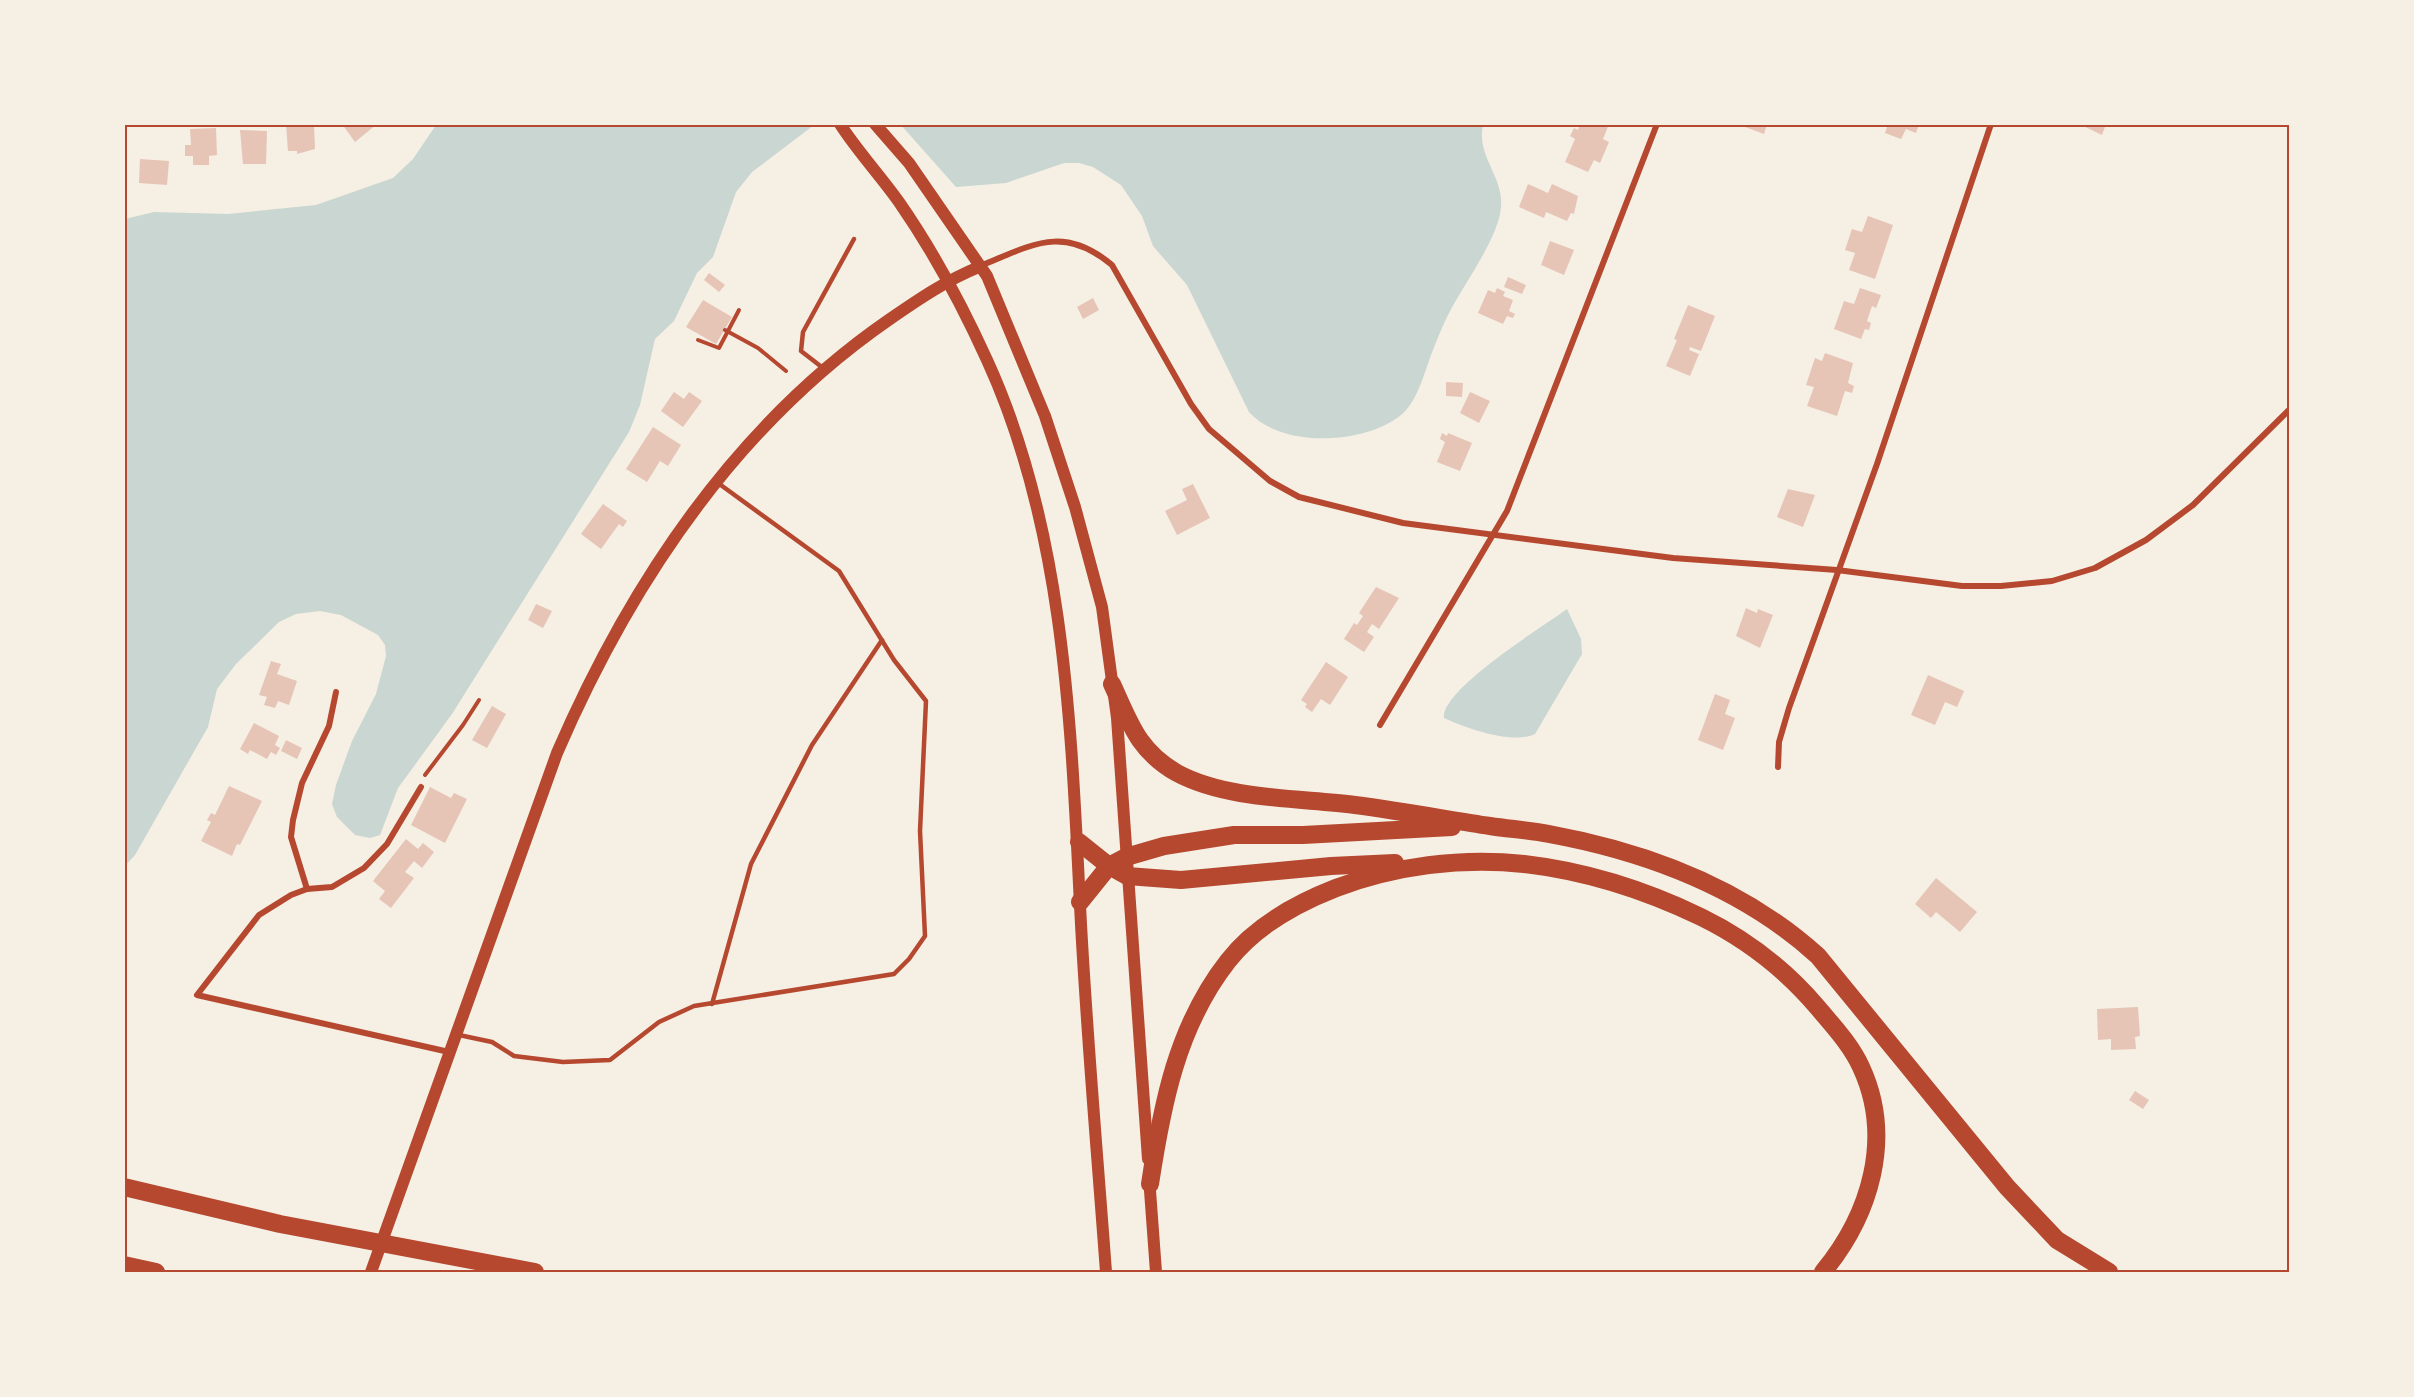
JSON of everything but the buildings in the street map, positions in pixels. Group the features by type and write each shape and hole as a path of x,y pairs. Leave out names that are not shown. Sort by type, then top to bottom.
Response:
{"highway":[{"path":"1112,684 1136,738 1144,749 1163,764 1194,780 1220,789 1356,805 1547,834 1593,844 1670,866 1742,901 1798,937 1839,977 2007,1187 2065,1246 2109,1272"},
{"path":"1080,902 1109,866 1126,857 1195,839 1234,835 1303,835 1453,827 1511,830"},
{"path":"1079,842 1109,866 1127,876 1181,880 1331,866 1446,862 1526,864 1608,881 1664,901 1733,935 1785,974 1812,1000 1841,1034 1861,1066 1872,1096 1877,1156 1872,1185 1841,1250 1823,1272"},
{"path":"1150,1185 1165,1093 1177,1055 1215,979 1244,943 1289,909 1315,896 1362,879 1446,862"},
{"path":"124,1187 320,1231 535,1272"},
{"path":"124,1265 156,1272"}],"main road":[{"path":"875,124 916,173 995,294 1041,406 1075,507 1102,607 1112,684 1156,1272"},
{"path":"842,128 898,201 947,280 988,361 1014,428 1046,546 1062,656 1079,842 1080,902 1106,1272"},
{"path":"371,1272 536,810 583,693 645,582 717,482 751,441 825,370 862,338 947,280 979,267"}],"street":[{"path":"1380,725 1507,512 1657,124"},
{"path":"1778,767 1779,742 1789,708 1877,464 1991,124"},
{"path":"979,267 1031,246 1055,240 1094,250 1112,265 1191,404 1209,429 1270,481 1299,496 1392,520 1672,558 1837,570 1951,584 2001,586 2052,581 2095,568 2146,540 2193,505 2289,409"},
{"path":"308,889 291,837 293,820 302,783 329,726 336,692"},
{"path":"421,787 387,844 364,868 332,887 308,889 291,895 259,915 197,995 449,1052"}],"lane":[{"path":"825,370 801,351 803,332 854,239"},
{"path":"456,1034 492,1042 514,1056 563,1062 610,1060 659,1022 694,1006 894,974 909,960 925,936 920,831 926,701 882,640 839,571 717,482"},
{"path":"712,1004 752,864 812,745 882,640"}],"path":[{"path":"698,340 719,348 726,331 740,310"},
{"path":"726,331 758,348 786,371"},
{"path":"421,787 424,777 479,700"}],"shaded area":[{"path":"436,125 814,125 752,172 736,192 713,257 697,273 674,321 655,339 640,405 629,432 452,714 398,788 380,835 370,838 355,835 337,817 332,804 336,785 352,741 376,694 386,656 385,645 378,635 341,615 320,611 296,614 279,622 236,664 217,689 208,727 135,855 125,866 125,219 154,212 228,214 316,205 393,178 413,159"},
{"path":"901,125 1483,125 1483,147 1501,196 1501,207 1494,233 1447,317 1419,387 1407,409 1385,425 1366,432 1345,437 1301,437 1263,424 1249,412 1187,285 1153,246 1142,216 1121,185 1093,167 1079,163 1064,163 1006,183 956,187"},
{"path":"1567,609 1581,639 1582,654 1535,734 1514,738 1489,734 1444,718 1447,706 1475,676 1495,659"}]}
